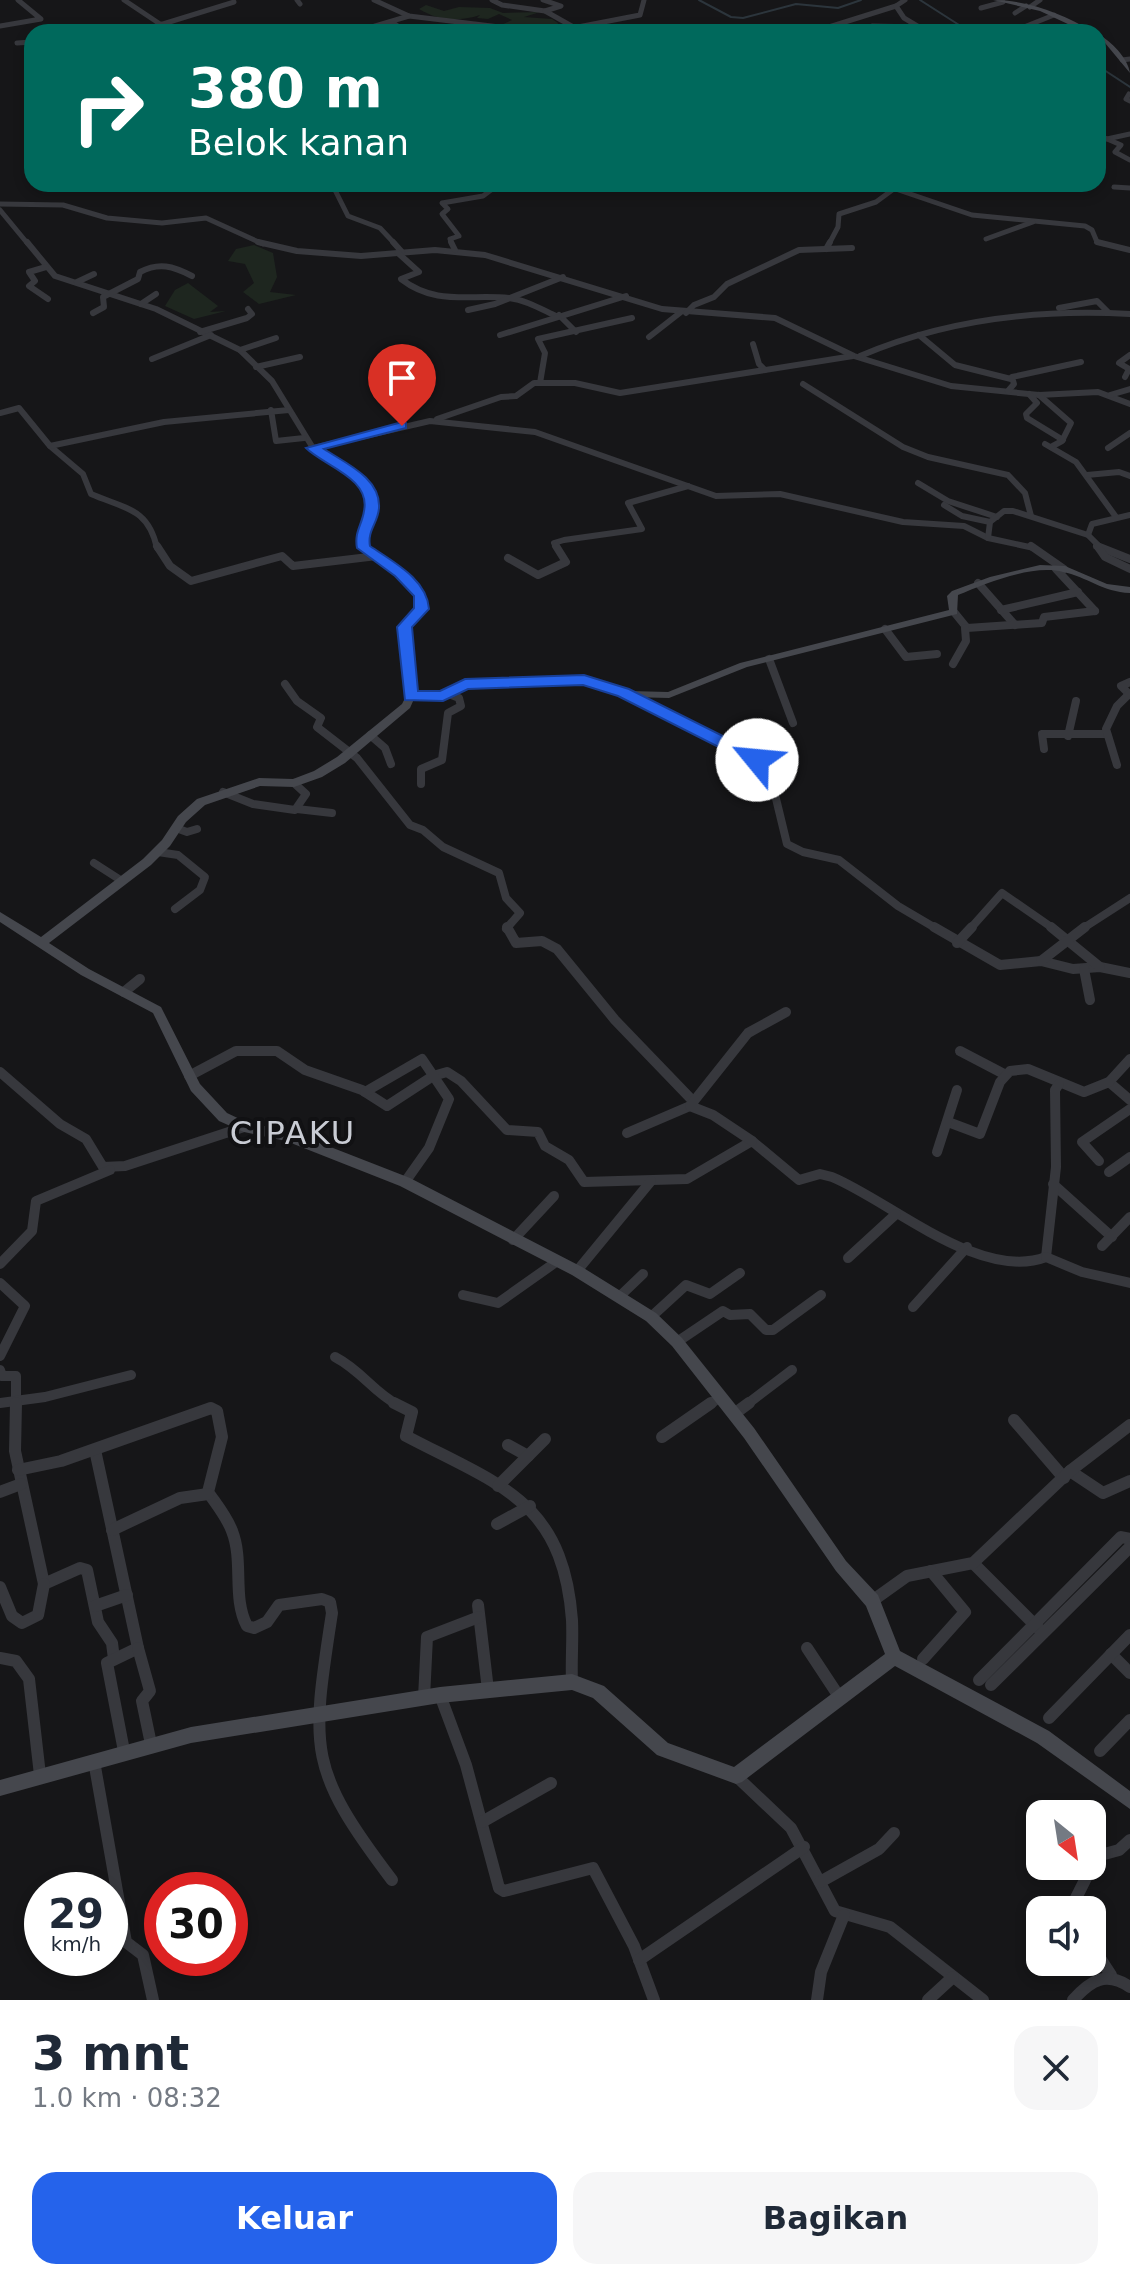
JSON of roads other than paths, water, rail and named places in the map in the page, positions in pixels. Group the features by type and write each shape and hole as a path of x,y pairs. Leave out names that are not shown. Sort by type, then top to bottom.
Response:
{"street":[{"path":"0,26 41,19 18,0"},
{"path":"124,0 160,24 234,2"},
{"path":"374,0 409,16 474,24"},
{"path":"492,0 502,5 545,11 568,24"},
{"path":"543,0 561,6 545,11"},
{"path":"644,0 640,15 646,24"},
{"path":"836,24 860,16 884,13 905,0"},
{"path":"1015,13 1040,0"},
{"path":"981,8 999,1 1028,6 1073,24"},
{"path":"896,6 904,18 914,24"},
{"path":"598,24 640,15"},
{"path":"1032,24 1054,15"},
{"path":"385,24 409,16"},
{"path":"17,43 24,43"},
{"path":"1106,43 1126,59 1130,71"},
{"path":"1129,94 1126,99 1130,101"},
{"path":"1107,139 1130,134"},
{"path":"1107,139 1121,146 1116,153 1130,160"},
{"path":"1114,187 1130,188"},
{"path":"336,192 348,216 380,228 419,272 401,279 412,289 447,301 512,297 557,316 576,332"},
{"path":"455,250 450,239 459,236 442,214 448,209 442,203 488,192"},
{"path":"826,249 838,227 839,214 876,202 890,192"},
{"path":"909,192 967,213 1088,227 1100,243 1130,250"},
{"path":"916,194 921,201"},
{"path":"0,207 63,205 107,218 162,223 206,218 275,248 361,256 455,250 485,255 683,312 775,318 857,356 951,386 1039,395 1098,392 1130,404"},
{"path":"0,207 55,276 141,304 240,350 272,381 304,438 313,448 365,483 372,508 362,543 400,573 421,595 424,604 405,627 411,696 406,706 318,774 294,783 259,782 223,792 189,811 158,852 41,943"},
{"path":"986,216 995,208"},
{"path":"986,239 1033,222"},
{"path":"649,337 694,305 714,297 727,284 806,249 852,248"},
{"path":"93,313 104,307 103,297 108,293 138,279 140,272 153,265 169,265 192,276"},
{"path":"46,267 29,272 35,281 29,286 48,299"},
{"path":"77,282 94,274"},
{"path":"468,310 563,277"},
{"path":"141,304 156,294"},
{"path":"500,335 626,296"},
{"path":"1059,308 1097,301 1108,312"},
{"path":"200,332 248,318 252,314 248,309"},
{"path":"313,448 430,421 499,397 517,395 530,385 540,383 575,383 620,393 857,356 889,341 950,327 1108,312 1130,314"},
{"path":"537,340 632,318"},
{"path":"522,328 537,340 545,353 540,383"},
{"path":"152,359 211,335"},
{"path":"919,335 955,365 1011,379 1081,362"},
{"path":"240,350 276,338"},
{"path":"753,344 759,364 765,370"},
{"path":"1125,377 1129,369 1119,363 1130,355"},
{"path":"256,367 300,357"},
{"path":"1008,391 1014,382 1011,379"},
{"path":"803,384 852,414 871,431 914,452 939,461 1004,472 1029,497 1031,516"},
{"path":"1110,395 1130,389"},
{"path":"1029,394 1037,403 1026,414 1027,418 1063,440"},
{"path":"1039,395 1070,420 1071,426 1063,440 1048,445 1067,454 1087,475 1091,487 1116,517"},
{"path":"0,413 19,408 50,446 83,474 91,494 145,517 156,535 153,544 161,556 192,581 282,556 293,566 328,559 357,561 377,556"},
{"path":"271,410 276,441 304,438"},
{"path":"50,446 142,426 289,410"},
{"path":"430,421 550,436 716,496 762,492 817,500 903,522 964,526 988,538 1030,545 1060,569 1095,611 1044,617 1042,623 965,628"},
{"path":"1108,448 1130,433"},
{"path":"1087,475 1119,472 1130,476"},
{"path":"918,483 991,522"},
{"path":"508,558 541,574 566,562 554,543 571,537 594,539 642,529 628,503 688,486"},
{"path":"944,505 962,516 991,522 1008,511 1088,535 1105,557 1130,569"},
{"path":"1088,535 1092,524 1130,515"},
{"path":"988,538 991,522"},
{"path":"1098,547 1130,559"},
{"path":"953,664 966,641 965,628 954,612 953,594 978,583 1024,572 1060,569 1101,586 1130,590"},
{"path":"978,583 1015,625"},
{"path":"1001,610 1078,592"},
{"path":"624,693 669,695 741,666 954,612"},
{"path":"885,629 906,657 937,654"},
{"path":"769,659 793,723"},
{"path":"449,694 465,684 566,678 584,680 624,693 775,768 771,778 787,844 803,852 839,860 898,906 957,943 1000,965 1041,961 1130,973"},
{"path":"1117,765 1106,734 1117,706 1130,694 1121,686 1130,682"},
{"path":"285,684 297,701 321,718 317,727 350,752 409,824 423,830 443,847 499,873 506,898 520,913 506,928 516,943 542,941 557,949 615,1020 692,1104 752,1141 799,1180 805,1181 820,1174 837,1178 896,1214 967,1247 1023,1262 1046,1257 1082,1272 1130,1283"},
{"path":"411,696 449,694 459,698 461,708 448,713 442,760 420,770 421,784"},
{"path":"1068,736 1076,701"},
{"path":"1044,749 1040,734 1106,734"},
{"path":"370,735 385,748 391,764"},
{"path":"294,783 306,794 297,809"},
{"path":"223,792 253,804 332,813"},
{"path":"176,828 186,832 197,829"},
{"path":"158,852 176,854 205,877 196,893 175,909"},
{"path":"94,863 122,881"},
{"path":"957,943 1000,893 1023,904 1100,967"},
{"path":"1041,961 1065,940 1130,898"},
{"path":"0,916 161,1015 189,1076 213,1109 233,1124 287,1136 405,1182 577,1271 651,1317 677,1342 734,1414 834,1557 872,1601 894,1657 1043,1737 1130,1801"},
{"path":"1084,969 1090,1000"},
{"path":"124,992 140,979"},
{"path":"627,1133 692,1104 748,1033 786,1012"},
{"path":"189,1076 234,1051 282,1052 320,1077 365,1092 388,1106 433,1076 447,1072 461,1081 507,1130 538,1132 545,1146 569,1160 584,1182 651,1181 695,1176 752,1141"},
{"path":"960,1051 973,1055 1004,1074 1028,1069 1084,1092 1109,1082 1130,1059"},
{"path":"365,1092 420,1060 450,1103 429,1148 405,1182"},
{"path":"0,1072 60,1124 86,1139 101,1164 113,1168"},
{"path":"948,1122 980,1135 1004,1074"},
{"path":"1109,1082 1130,1100"},
{"path":"1046,1257 1056,1167 1055,1090 1059,1084"},
{"path":"937,1152 957,1090"},
{"path":"1099,1161 1082,1142 1130,1109"},
{"path":"0,1264 32,1231 36,1201 113,1168 244,1127"},
{"path":"1109,1172 1130,1157"},
{"path":"577,1271 651,1181"},
{"path":"1053,1184 1112,1237"},
{"path":"513,1240 554,1196"},
{"path":"848,1258 896,1214"},
{"path":"1102,1246 1130,1217"},
{"path":"913,1307 967,1247"},
{"path":"463,1295 491,1304 522,1289 556,1262"},
{"path":"651,1317 686,1285 710,1294 740,1273"},
{"path":"620,1296 643,1274"},
{"path":"0,1283 25,1303 0,1356"},
{"path":"677,1342 723,1311 730,1315 750,1314 766,1330 773,1330 821,1295"},
{"path":"335,1357 357,1368 384,1398 412,1412 405,1431 409,1438 530,1506 554,1548 563,1575 572,1619 569,1656 572,1682"},
{"path":"0,1370 2,1376 16,1377 18,1470 44,1584 38,1615 19,1623 0,1587"},
{"path":"734,1414 792,1370"},
{"path":"0,1403 131,1375"},
{"path":"662,1437 720,1397"},
{"path":"18,1470 55,1463 214,1408 222,1437 208,1494 232,1530 238,1560 241,1615 247,1626 254,1628 267,1622 279,1605 322,1599 330,1602 332,1613 318,1714 319,1748 325,1775 353,1827 392,1880"},
{"path":"1014,1420 1067,1475 1103,1493 1130,1481"},
{"path":"872,1601 907,1576 973,1563 1067,1475 1130,1425"},
{"path":"498,1486 545,1439"},
{"path":"508,1445 528,1456"},
{"path":"95,1450 150,1691 142,1701 151,1744"},
{"path":"0,1492 21,1484"},
{"path":"112,1530 180,1498 208,1494"},
{"path":"497,1524 530,1506"},
{"path":"985,1682 1121,1537 1130,1539"},
{"path":"1038,1628 1130,1547"},
{"path":"973,1563 1038,1628"},
{"path":"44,1584 84,1568 89,1573 98,1622 112,1643 114,1659"},
{"path":"923,1659 965,1612 931,1571"},
{"path":"95,1606 127,1595"},
{"path":"488,1690 479,1611 427,1637 432,1696 482,1822 501,1891 593,1868 639,1960 654,2000"},
{"path":"1049,1718 1130,1635"},
{"path":"124,1751 107,1666 114,1659 138,1648"},
{"path":"807,1648 840,1698"},
{"path":"1111,1654 1130,1673"},
{"path":"736,1776 894,1657"},
{"path":"0,1658 16,1661 29,1679 40,1775"},
{"path":"0,1788 151,1744 432,1696 572,1682 598,1692 663,1749 736,1776 773,1808 804,1847 835,1911 890,1927 983,2000"},
{"path":"1100,1751 1130,1720"},
{"path":"94,1761 126,1942 143,1955 153,2000"},
{"path":"482,1822 551,1783"},
{"path":"820,1882 879,1849 894,1833"},
{"path":"1078,1896 1095,1860 1102,1853 1119,1850 1130,1840"},
{"path":"639,1960 804,1847"},
{"path":"817,2000 821,1972 844,1915"},
{"path":"1106,1967 1111,1975 1130,1987"},
{"path":"1073,2000 1094,1979 1111,1975"},
{"path":"928,2000 953,1977"}],"waterway":[{"path":"699,0 731,17 743,18 796,4 838,8 861,0"},
{"path":"920,0 958,24"},
{"path":"1106,71 1130,87"}],"district":[{"name":"CIPAKU","path":"293,1133"}]}
